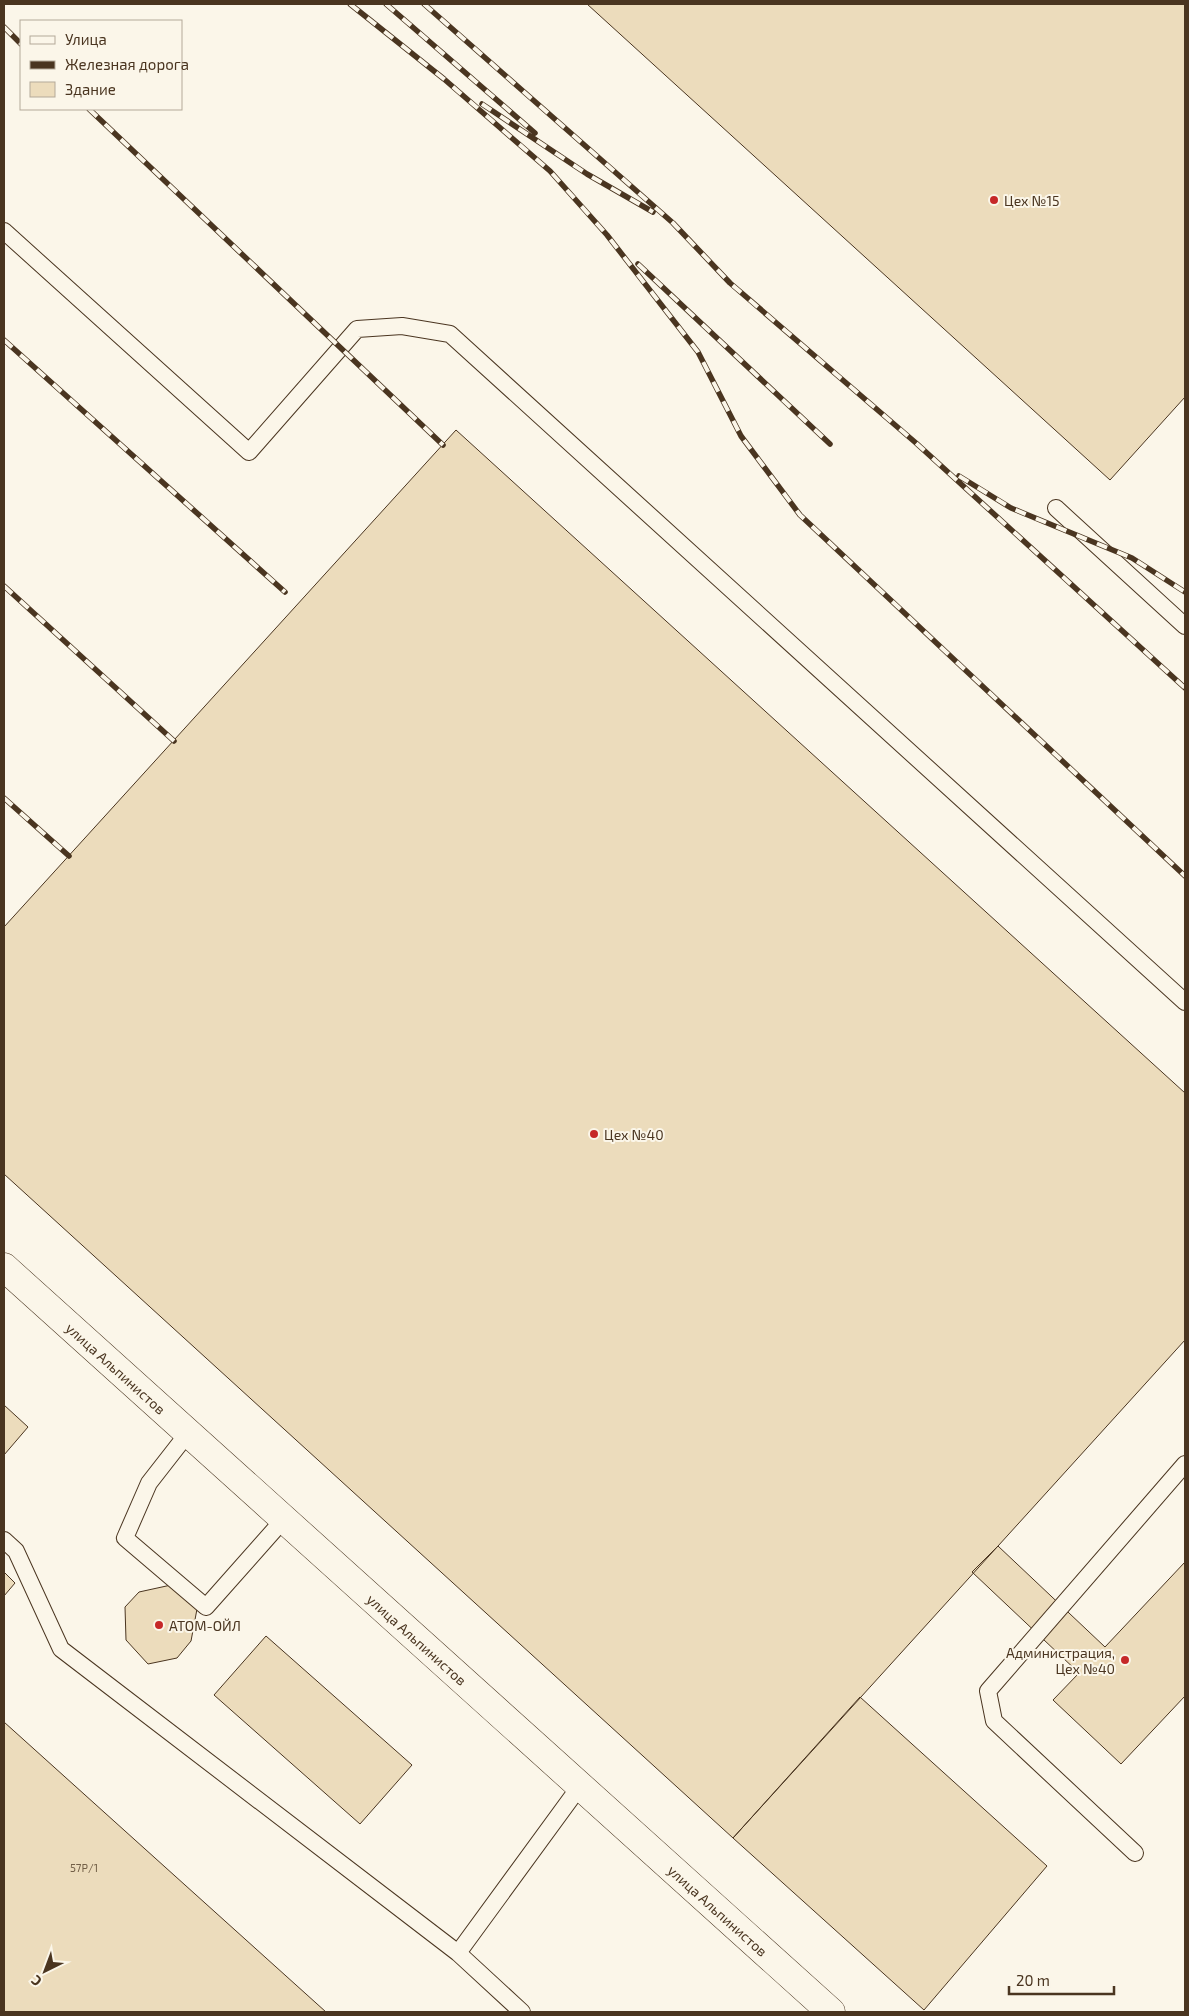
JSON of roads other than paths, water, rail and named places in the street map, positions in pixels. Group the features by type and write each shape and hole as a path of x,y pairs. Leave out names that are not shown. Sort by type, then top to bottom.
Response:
{"main road":[{"name":"улица Альпинистов","path":"4,1267 831,2012"}],"lane":[{"path":"4,231 249,452 357,329 402,326 450,334 1185,1002"},
{"path":"1056,508 1185,626"},
{"path":"188,1433 149,1483 125,1538 206,1606 284,1519"},
{"path":"1135,1853 994,1721 988,1691 1185,1464"},
{"path":"4,1540 16,1551 61,1649 458,1953 522,2012"},
{"path":"458,1953 580,1786"}],"railway":[{"path":"350,4 444,79 550,171 607,235 698,352 741,436 800,515 1185,876"},
{"path":"386,4 535,133"},
{"path":"424,4 673,223 730,283 916,443 1185,688"},
{"path":"4,27 20,43"},
{"path":"482,104 587,174 653,212"},
{"path":"90,110 443,445"},
{"path":"638,264 830,444"},
{"path":"4,340 285,592"},
{"path":"959,476 1011,508 1132,558 1185,592"},
{"path":"4,586 174,741"},
{"path":"4,798 69,856"}],"place":[{"name":"Цех №15","path":"994,200"},
{"name":"Цех №40","path":"594,1134"},
{"name":"АТОМ-ОЙЛ","path":"159,1625"},
{"name":"Администрация, Цех №40","path":"1125,1660"}]}
